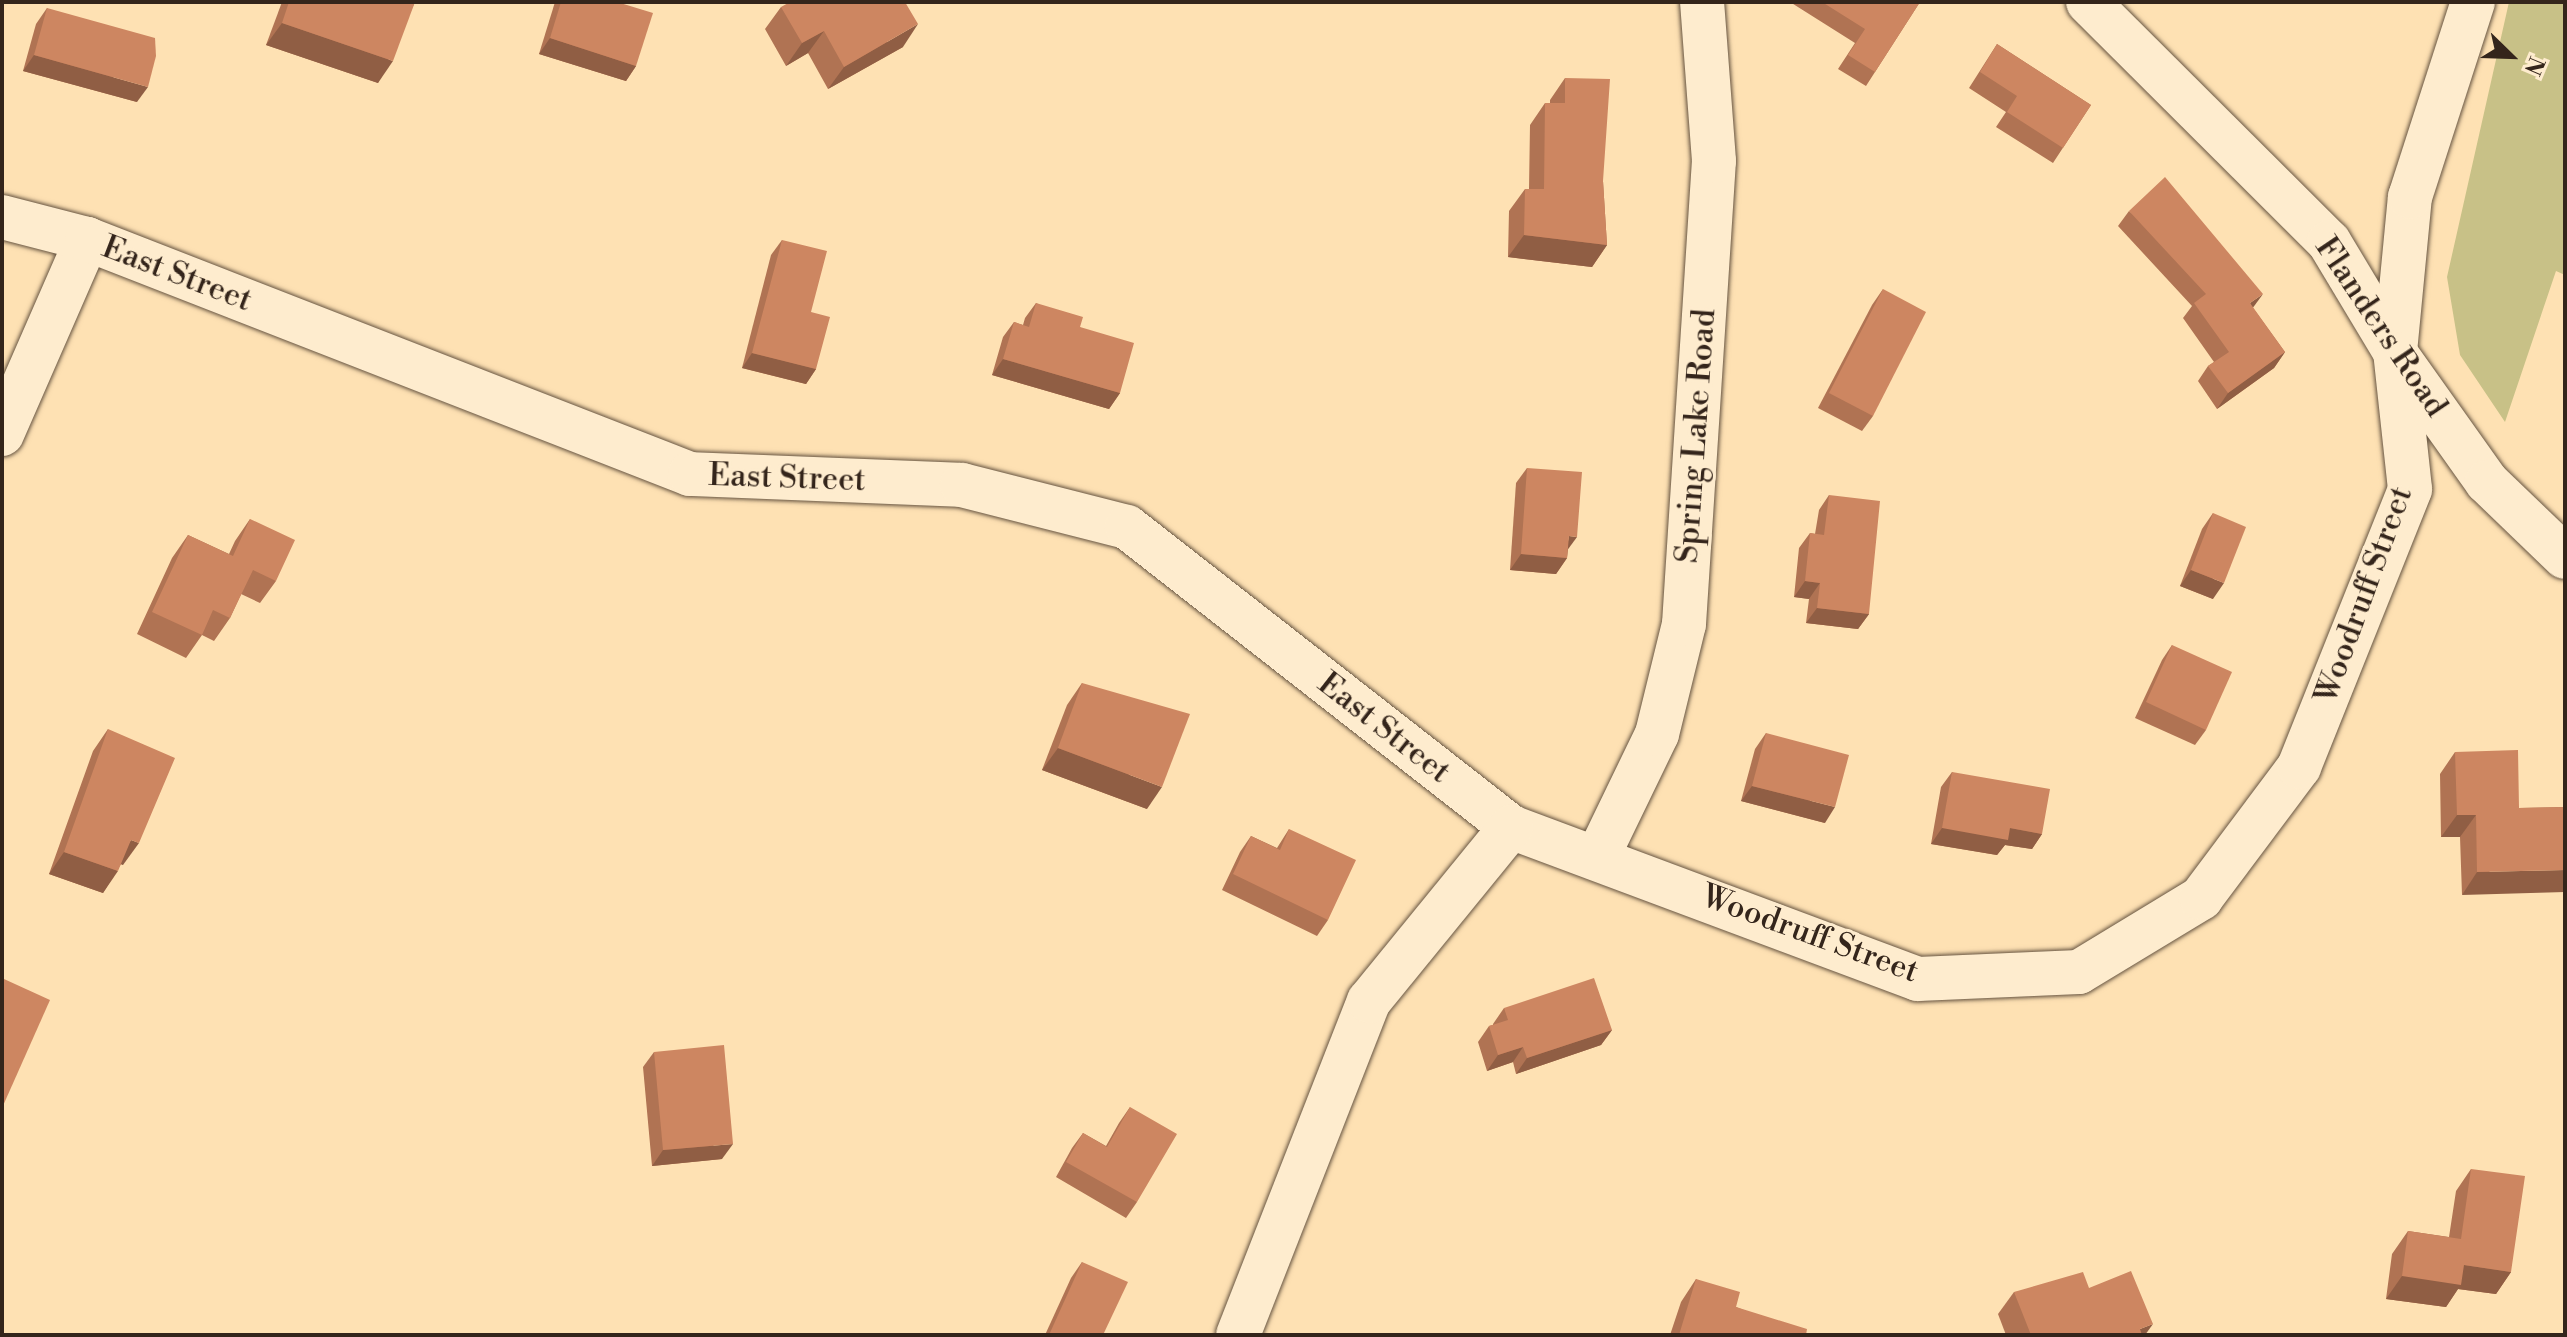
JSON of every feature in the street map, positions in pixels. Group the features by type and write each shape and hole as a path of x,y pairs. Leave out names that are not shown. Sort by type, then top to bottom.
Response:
{"street":[{"name":"Spring Lake Road","path":"1599,854 1657,734 1684,624 1714,161 1702,2"},
{"name":"Flanders Road","path":"2088,2 2329,242 2395,352 2487,482 2565,557"},
{"name":"Woodruff Street","path":"1511,827 1599,854 1918,979 2079,972 2201,898 2299,767 2410,489 2395,352 2410,197 2473,2"},
{"name":"East Street","path":"2,217 87,239 690,474 962,485 1127,527 1511,827"},
{"path":"2,434 87,239"},
{"path":"1238,1335 1369,1001 1511,827"}],"shaded area":[{"path":"2509,2 2565,2 2565,275 2556,271 2505,422 2460,355 2447,277"}],"building":[{"path":"289,2 415,2 393,61 282,23"},
{"path":"561,2 617,2 653,13 636,66 550,38"},
{"path":"790,2 905,2 918,24 844,67 824,31 802,43 781,7"},
{"path":"1822,2 1920,2 1875,72 1848,55 1865,29"},
{"path":"47,8 155,38 156,56 148,87 34,55"},
{"path":"1997,44 2091,105 2063,148 2007,112 2017,96 1980,72"},
{"path":"1565,78 1610,79 1603,181 1607,245 1524,235 1525,189 1544,189 1545,103 1565,103"},
{"path":"2165,177 2263,294 2250,303 2285,352 2228,393 2208,366 2229,352 2194,303 2206,294 2129,211"},
{"path":"782,240 827,251 811,312 830,317 816,369 752,353"},
{"path":"1883,289 1926,312 1873,416 1829,393"},
{"path":"1036,303 1083,317 1080,327 1134,343 1120,393 1003,359 1014,322 1029,327"},
{"path":"1527,468 1582,472 1577,537 1569,536 1567,558 1521,554"},
{"path":"1829,495 1880,501 1869,614 1817,608 1820,583 1805,581 1810,533 1824,535"},
{"path":"2213,513 2246,527 2224,583 2191,570"},
{"path":"250,519 295,540 276,581 253,570 230,618 213,610 202,635 152,612 188,535 233,556"},
{"path":"2172,645 2232,672 2206,730 2146,702"},
{"path":"1082,683 1190,714 1162,787 1058,748"},
{"path":"108,729 175,758 139,843 131,840 118,871 64,852"},
{"path":"1766,733 1849,755 1835,807 1752,786"},
{"path":"2518,750 2519,808 2565,807 2565,870 2477,872 2476,815 2457,815 2455,752"},
{"path":"1952,772 2050,789 2042,834 2010,828 2008,840 1942,828"},
{"path":"1289,829 1356,860 1328,920 1233,874 1251,836 1280,850"},
{"path":"1594,978 1612,1030 1527,1058 1523,1047 1498,1055 1489,1026 1508,1020 1504,1008"},
{"path":"4,979 50,1000 2,1108 2,984"},
{"path":"724,1045 733,1144 663,1150 654,1052"},
{"path":"1130,1107 1177,1134 1137,1202 1066,1162 1083,1133 1107,1147"},
{"path":"2471,1169 2525,1176 2511,1272 2464,1265 2461,1285 2402,1276 2408,1231 2461,1239"},
{"path":"1082,1262 1128,1282 1103,1335 1049,1335"},
{"path":"2131,1271 2153,1324 2140,1329 2142,1335 2031,1335 2014,1292 2083,1272 2089,1288"},
{"path":"1696,1279 1740,1292 1736,1307 1807,1329 1806,1335 1679,1335"}]}
